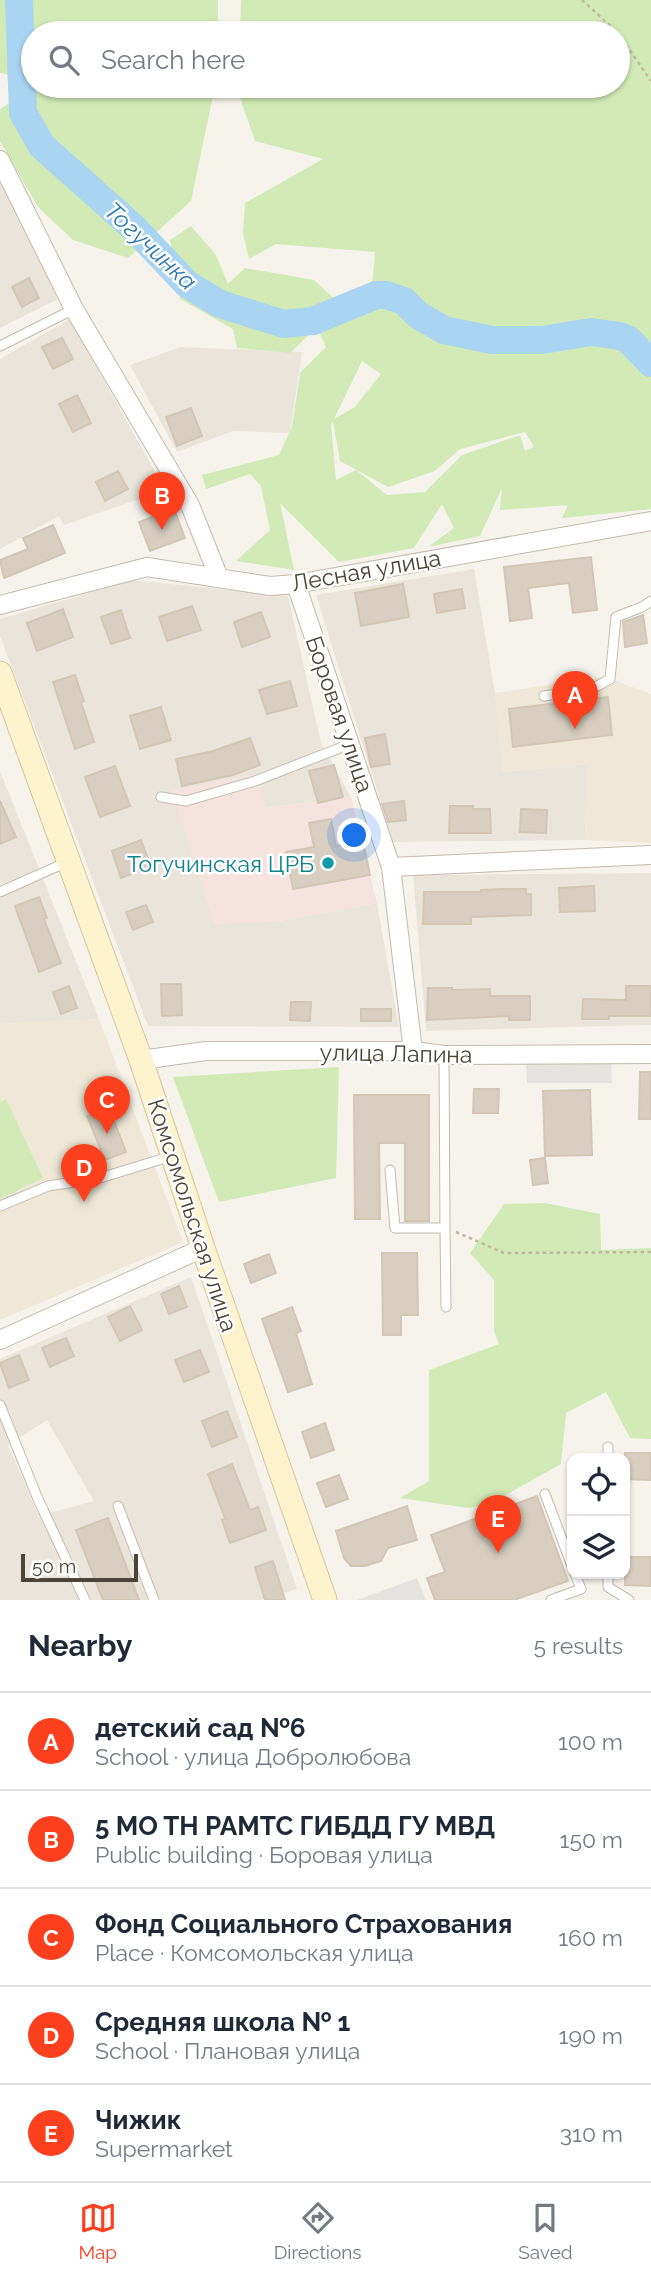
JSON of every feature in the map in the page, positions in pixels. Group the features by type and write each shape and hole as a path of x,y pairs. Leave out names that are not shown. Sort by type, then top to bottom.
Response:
{"main road":[{"name":"Комсомольская улица","path":"0,673 141,1060 325,1600"}],"street":[{"path":"0,160 74,309 190,505 219,578"},
{"name":"Лесная улица","path":"0,606 147,567 270,586 296,584 651,521"},
{"name":"Боровая улица","path":"296,584 391,867 413,1051"},
{"path":"391,867 651,855"},
{"name":"улица Лапина","path":"141,1060 206,1051 413,1051 444,1055 651,1054"},
{"path":"0,1340 203,1248"}],"lane":[{"path":"0,346 74,309"},
{"path":"544,696 592,690 610,679 616,617 651,601"},
{"path":"161,797 186,801 254,781 350,744"},
{"path":"0,892 69,861"},
{"path":"444,1055 446,1307"},
{"path":"0,1206 48,1186 100,1178 174,1155"},
{"path":"390,1170 395,1228 445,1228"},
{"path":"0,1405 38,1499 85,1600"},
{"path":"608,1447 608,1453"},
{"path":"545,1494 567,1553"},
{"path":"118,1506 154,1600"},
{"path":"551,1600 581,1589 577,1579"},
{"path":"608,1579 608,1587 629,1600"}],"path":[{"path":"582,0 605,21"},
{"path":"630,50 651,81"},
{"path":"445,1228 504,1253 651,1252"}],"shaded area":[{"path":"0,182 58,299 0,328"},
{"path":"70,319 165,490 64,525 59,516 0,549 0,359"},
{"path":"181,347 302,352 290,433 233,431 177,452 130,365"},
{"path":"474,569 495,693 503,772 587,764 585,840 393,842 316,595"},
{"path":"132,580 288,596 321,743 351,797 265,808 257,774 172,791 279,921 377,903 399,1027 148,1026 0,636 0,619"},
{"path":"605,677 651,694 651,843 585,840 587,764 503,772 495,693"},
{"path":"0,771 36,861 99,1019 0,1024"},
{"path":"257,774 266,808 351,797 377,903 279,921 214,924 172,790"},
{"path":"651,873 651,1025 426,1031 413,875"},
{"path":"99,1019 183,1242 0,1320 0,1024"},
{"path":"526,1059 611,1059 612,1083 527,1083"},
{"path":"191,1277 297,1589 260,1600 0,1600 0,1359","holes":["47,1420 94,1501 39,1516 8,1445"]},
{"path":"417,1578 426,1600 357,1600"}],"green space":[{"path":"0,0 218,0 218,21 21,21 21,98 212,98 191,201 128,258 73,240 38,207 0,141 0,109 14,100 7,74 0,73"},
{"path":"241,0 651,0 651,509 562,518 568,505 500,510 502,488 480,536 428,547 454,528 442,504 414,548 339,562 280,503 294,570 236,561 270,530 261,486 250,474 206,489 202,475 279,455 292,427 300,373 326,347 317,327 290,353 237,348 233,329 180,299 170,240 191,226 216,255 228,284 245,268 314,280 338,302 372,285 375,252 276,244 249,259 243,233 245,203 323,159 255,141 240,98 630,98 630,21 240,21","holes":["362,361 381,374 355,407 334,419","333,421 340,461 388,487 435,471 460,449 525,432 534,447 525,451 520,435 462,455 425,492 387,495 356,470 336,480 331,425"]},
{"path":"339,1067 336,1178 219,1202 173,1077"},
{"path":"6,1099 43,1178 0,1199 0,1102"},
{"path":"545,1203 600,1214 601,1250 651,1248 651,1439 630,1438 606,1392 566,1413 561,1464 488,1505 468,1508 400,1498 429,1481 429,1370 499,1344 494,1331 494,1280 470,1253 504,1204"}],"building":[{"path":"29,278 39,298 22,307 12,287"},
{"path":"62,338 73,359 53,369 42,347"},
{"path":"77,395 91,423 73,432 59,404"},
{"path":"191,408 202,436 177,446 166,417"},
{"path":"118,471 128,489 105,501 96,482"},
{"path":"174,509 185,538 150,551 139,522"},
{"path":"53,525 65,553 4,578 0,560 28,549 23,538"},
{"path":"591,557 597,610 573,613 569,583 528,588 532,618 510,621 504,567"},
{"path":"403,584 409,617 361,626 355,593"},
{"path":"462,589 465,608 437,613 434,594"},
{"path":"192,606 201,630 167,641 159,617"},
{"path":"63,609 73,637 37,651 27,623"},
{"path":"121,610 130,638 111,644 101,617"},
{"path":"261,612 270,637 242,647 234,622"},
{"path":"643,615 647,643 625,647 623,622"},
{"path":"75,675 94,742 75,749 53,682"},
{"path":"290,681 297,706 267,714 259,690"},
{"path":"608,697 612,735 513,747 509,709"},
{"path":"161,707 171,740 140,749 130,716"},
{"path":"385,734 390,764 371,767 365,738"},
{"path":"250,738 260,765 233,775 182,786 176,759 213,751"},
{"path":"334,765 343,797 318,803 309,771"},
{"path":"115,766 130,806 100,817 85,777"},
{"path":"0,801 16,837 0,844"},
{"path":"404,801 406,820 388,822 382,804"},
{"path":"450,806 490,809 491,833 449,833"},
{"path":"521,809 547,810 546,833 520,832"},
{"name":"Тогучинская ЦРБ","path":"331,819 336,846 363,841 370,875 293,889 286,852 314,847 309,823"},
{"path":"141,840 151,867 121,878 112,851"},
{"path":"594,886 595,911 560,912 559,888"},
{"path":"526,889 526,894 531,894 531,915 471,917 471,924 423,924 424,892"},
{"path":"39,897 47,918 44,919 61,963 39,972 15,906"},
{"path":"146,905 153,922 133,930 126,912"},
{"path":"161,984 181,984 182,1015 162,1016"},
{"path":"69,986 77,1008 61,1014 53,992"},
{"path":"626,986 651,986 651,1016 582,1019 583,999 626,1000"},
{"path":"428,988 490,989 490,996 530,996 530,1020 509,1020 509,1016 427,1020"},
{"path":"291,1002 311,1002 310,1021 290,1020"},
{"path":"361,1009 391,1009 391,1021 361,1021"},
{"path":"640,1072 651,1072 651,1119 639,1119"},
{"path":"474,1089 499,1089 498,1113 473,1113"},
{"path":"590,1090 592,1155 545,1156 543,1091"},
{"path":"354,1095 429,1095 429,1221 405,1221 405,1143 379,1143 380,1219 355,1219"},
{"path":"109,1108 126,1152 105,1160 87,1116"},
{"path":"545,1158 548,1183 533,1185 530,1160"},
{"path":"382,1253 417,1253 418,1315 401,1315 401,1335 383,1335"},
{"path":"269,1254 276,1273 251,1283 244,1264"},
{"path":"179,1286 187,1307 169,1314 161,1294"},
{"path":"130,1306 142,1330 120,1341 108,1317"},
{"path":"292,1307 301,1331 296,1333 312,1384 288,1392 262,1319"},
{"path":"66,1338 74,1356 50,1367 42,1348"},
{"path":"200,1350 209,1372 184,1382 175,1360"},
{"path":"19,1355 29,1380 9,1388 0,1363"},
{"path":"227,1411 237,1437 212,1447 202,1421"},
{"path":"325,1423 334,1450 311,1458 302,1432"},
{"path":"630,1453 651,1453 651,1480 630,1479"},
{"path":"232,1464 250,1510 258,1507 266,1530 230,1543 222,1520 225,1518 208,1474"},
{"path":"339,1475 348,1499 326,1507 317,1483"},
{"path":"537,1496 568,1581 514,1600 435,1600 427,1578 445,1572 431,1535"},
{"path":"407,1506 417,1540 388,1548 381,1561 365,1566 351,1566 344,1558 336,1531"},
{"path":"108,1518 139,1600 103,1600 76,1530"},
{"path":"630,1557 651,1557 651,1586 625,1585 625,1579 630,1579"},
{"path":"273,1561 285,1600 265,1600 255,1567"}],"waterway":[{"name":"Тогучинка","path":"19,0 21,56"},
{"name":"Тогучинка","path":"22,98 23,113 42,146 134,228 187,284 220,304 284,324 313,321 376,295 386,295 404,301 418,315 444,330 492,340 542,340 591,332 620,336 629,340 651,363"}],"place":[{"name":"5 МО ТН РАМТС ГИБДД ГУ МВД","path":"162,530"},
{"name":"детский сад №6","path":"575,729"},
{"name":"Тогучинская ЦРБ","path":"328,863"},
{"name":"Фонд Социального Страхования","path":"107,1134"},
{"name":"Средняя школа № 1","path":"84,1202"},
{"name":"Чижик","path":"498,1553"}]}
